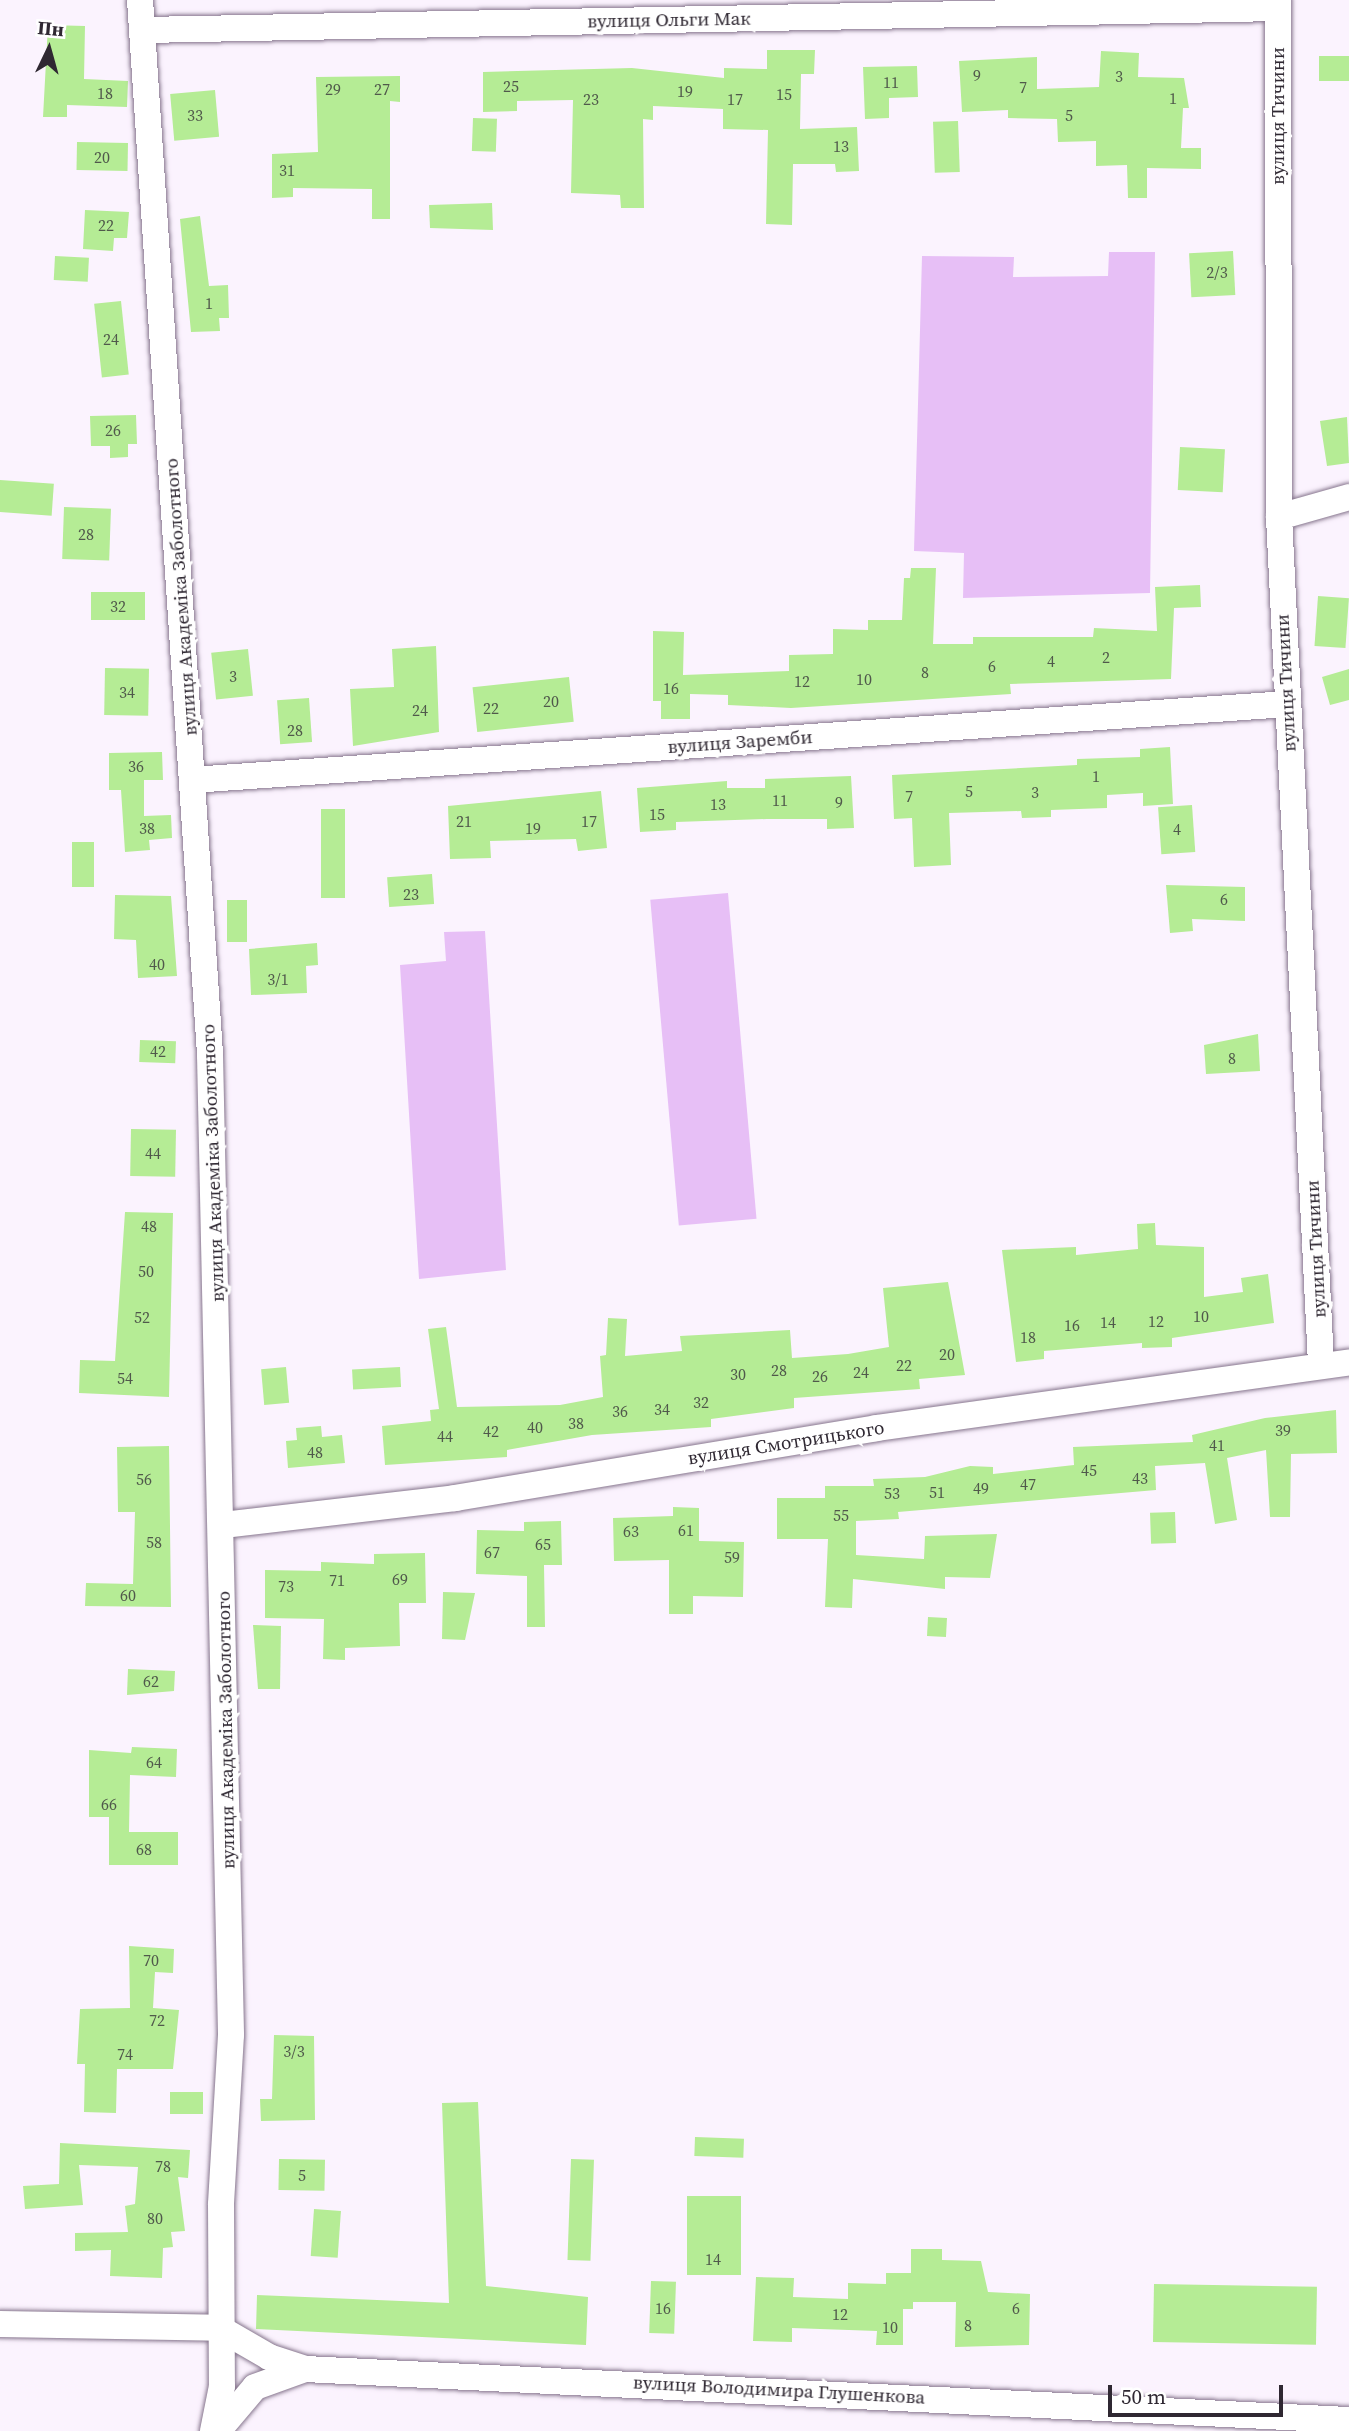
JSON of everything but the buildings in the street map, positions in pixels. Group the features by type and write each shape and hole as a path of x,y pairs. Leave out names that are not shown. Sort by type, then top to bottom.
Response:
{"street":[{"name":"вулиця Академіка Заболотного","path":"141,0 210,1055 223,1525 231,2035 219,2328 222,2386 216,2431"},
{"name":"вулиця Ольги Мак","path":"144,30 1278,4"},
{"name":"вулиця Тичини","path":"1278,4 1279,517 1321,1365"},
{"path":"1279,517 1349,497"},
{"name":"вулиця Заремби","path":"192,780 1287,704"},
{"name":"вулиця Смотрицького","path":"223,1525 455,1498 876,1428 1349,1362"},
{"path":"0,2324 219,2328"},
{"name":"вулиця Володимира Глушенкова","path":"219,2328 269,2357 305,2369 1349,2420"},
{"path":"216,2431 255,2388 305,2369"}],"shaded area":[{"path":"1109,252 1155,252 1150,593 963,598 964,553 914,551 922,256 1014,257 1013,277 1108,276"},
{"path":"728,893 756,1219 679,1226 650,900"},
{"path":"485,931 506,1270 419,1279 400,965 446,961 444,932"}]}
